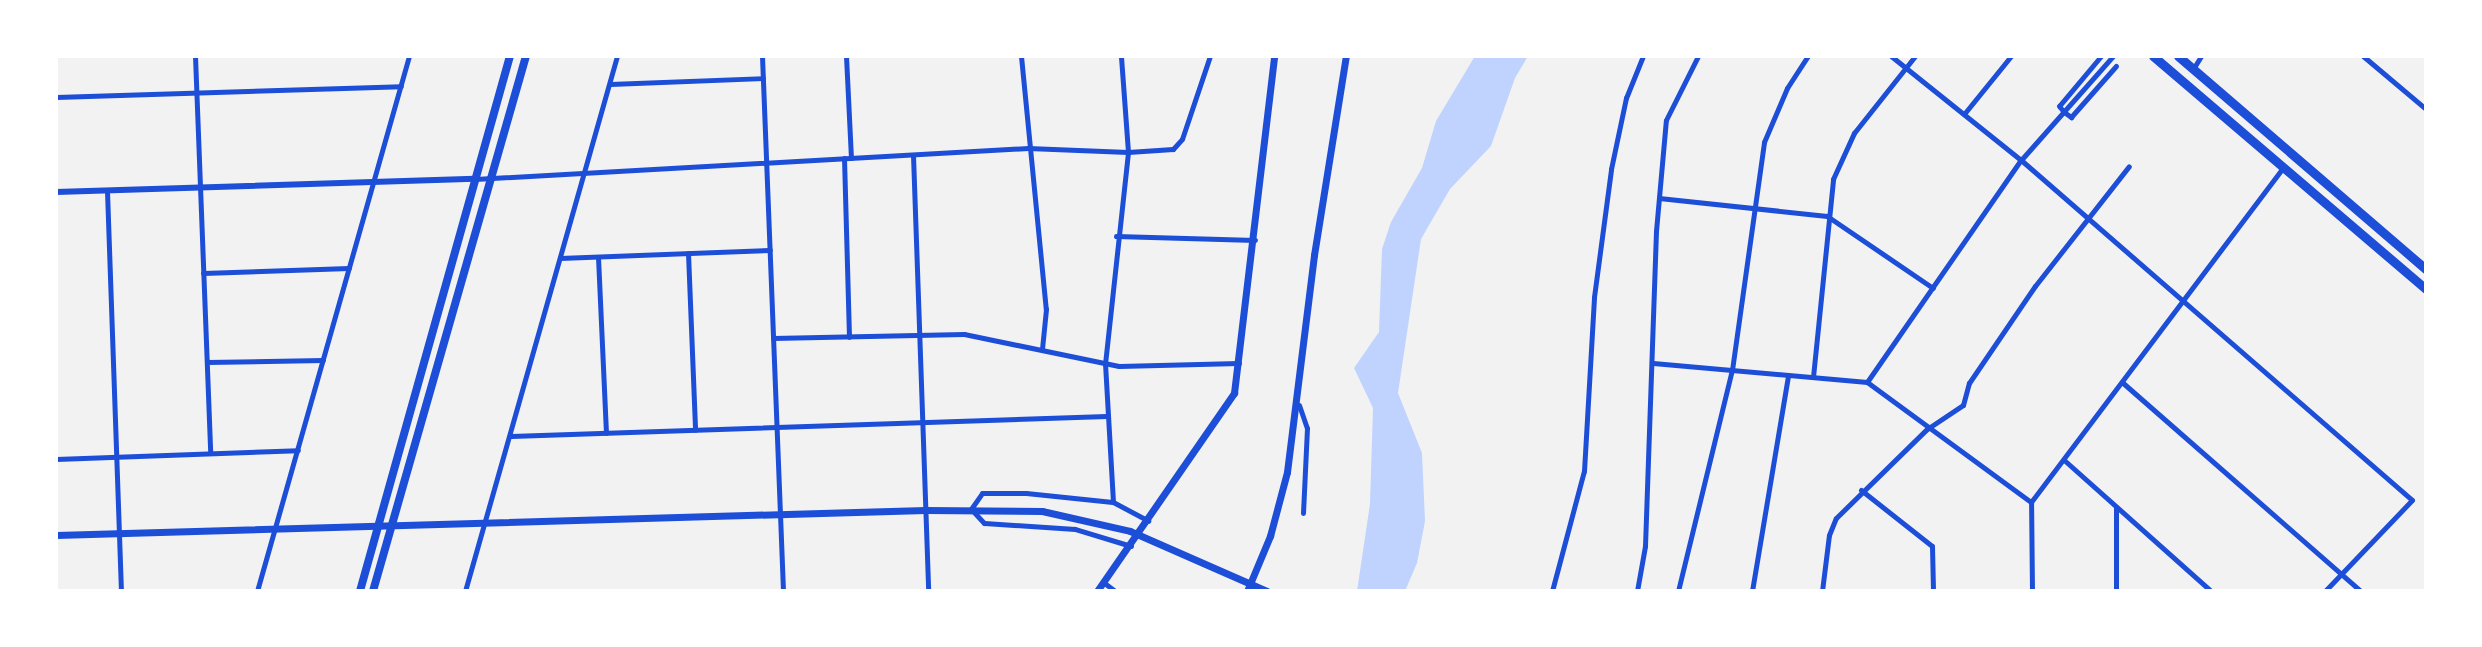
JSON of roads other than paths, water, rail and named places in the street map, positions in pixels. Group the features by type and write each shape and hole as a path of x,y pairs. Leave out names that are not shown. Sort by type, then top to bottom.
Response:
{"highway":[{"path":"2153,56 2426,289"},
{"path":"2178,56 2426,269"}],"main road":[{"path":"360,591 510,56"},
{"path":"373,591 526,56"},
{"path":"1097,591 1227,407 1240,363 1274,56"},
{"path":"1249,587 1287,472 1299,405 1314,255 1346,56"},
{"path":"56,535 378,529 971,509 1063,514 1150,538 1228,572 1249,587 1264,590"}],"street":[{"path":"195,56 210,453"},
{"path":"257,591 409,56"},
{"path":"466,591 617,56"},
{"path":"762,56 783,591"},
{"path":"846,56 849,337"},
{"path":"1021,56 1046,309 1042,349"},
{"path":"1113,502 1105,364 1116,236 1128,152 1121,56"},
{"path":"56,192 491,179 1028,148 1128,152 1173,149 1182,139 1210,56"},
{"path":"1552,591 1584,471 1594,297 1611,170 1626,98 1643,56"},
{"path":"1637,591 1645,546 1659,198 1666,120 1698,56"},
{"path":"1678,591 1732,370 1754,209 1770,125 1808,56"},
{"path":"1891,56 2021,160 2412,500 2325,591"},
{"path":"1813,377 1827,216 1841,155 1915,56"},
{"path":"1964,114 2011,56"},
{"path":"2101,56 2059,106 2071,117 2116,66"},
{"path":"1867,382 2021,160 2113,56"},
{"path":"2193,69 2201,56"},
{"path":"2363,56 2425,107"},
{"path":"610,84 763,78"},
{"path":"56,97 401,86"},
{"path":"913,155 928,591"},
{"path":"1822,591 1829,536 1836,518 1927,429 1963,405 1969,383 2088,218 2129,166"},
{"path":"2032,591 2031,502 2123,383 2182,298 2283,168"},
{"path":"107,191 121,591"},
{"path":"1659,198 1827,216 1933,288"},
{"path":"1116,236 1255,240"},
{"path":"561,258 769,250"},
{"path":"688,253 695,430"},
{"path":"598,257 606,433"},
{"path":"203,273 349,268"},
{"path":"773,338 988,336 1105,364 1240,363"},
{"path":"206,362 323,360"},
{"path":"1653,363 1867,382 1927,429 2031,502"},
{"path":"1752,591 1788,375"},
{"path":"2123,383 2361,591"},
{"path":"1299,405 1307,428 1303,513"},
{"path":"511,436 1107,416"},
{"path":"56,459 298,450"},
{"path":"2064,460 2211,591"},
{"path":"1861,491 1932,546 1933,591"},
{"path":"1131,546 1075,529 984,523 971,509 982,494 997,492 1113,502 1148,521"},
{"path":"2116,506 2116,591"},
{"path":"1103,582 1115,591"}],"water":[{"path":"1475,56 1528,56 1515,78 1491,146 1450,189 1421,239 1398,393 1422,453 1425,521 1417,563 1405,591 1357,591 1370,504 1373,408 1354,368 1379,332 1382,249 1391,222 1422,168 1436,121"}]}
